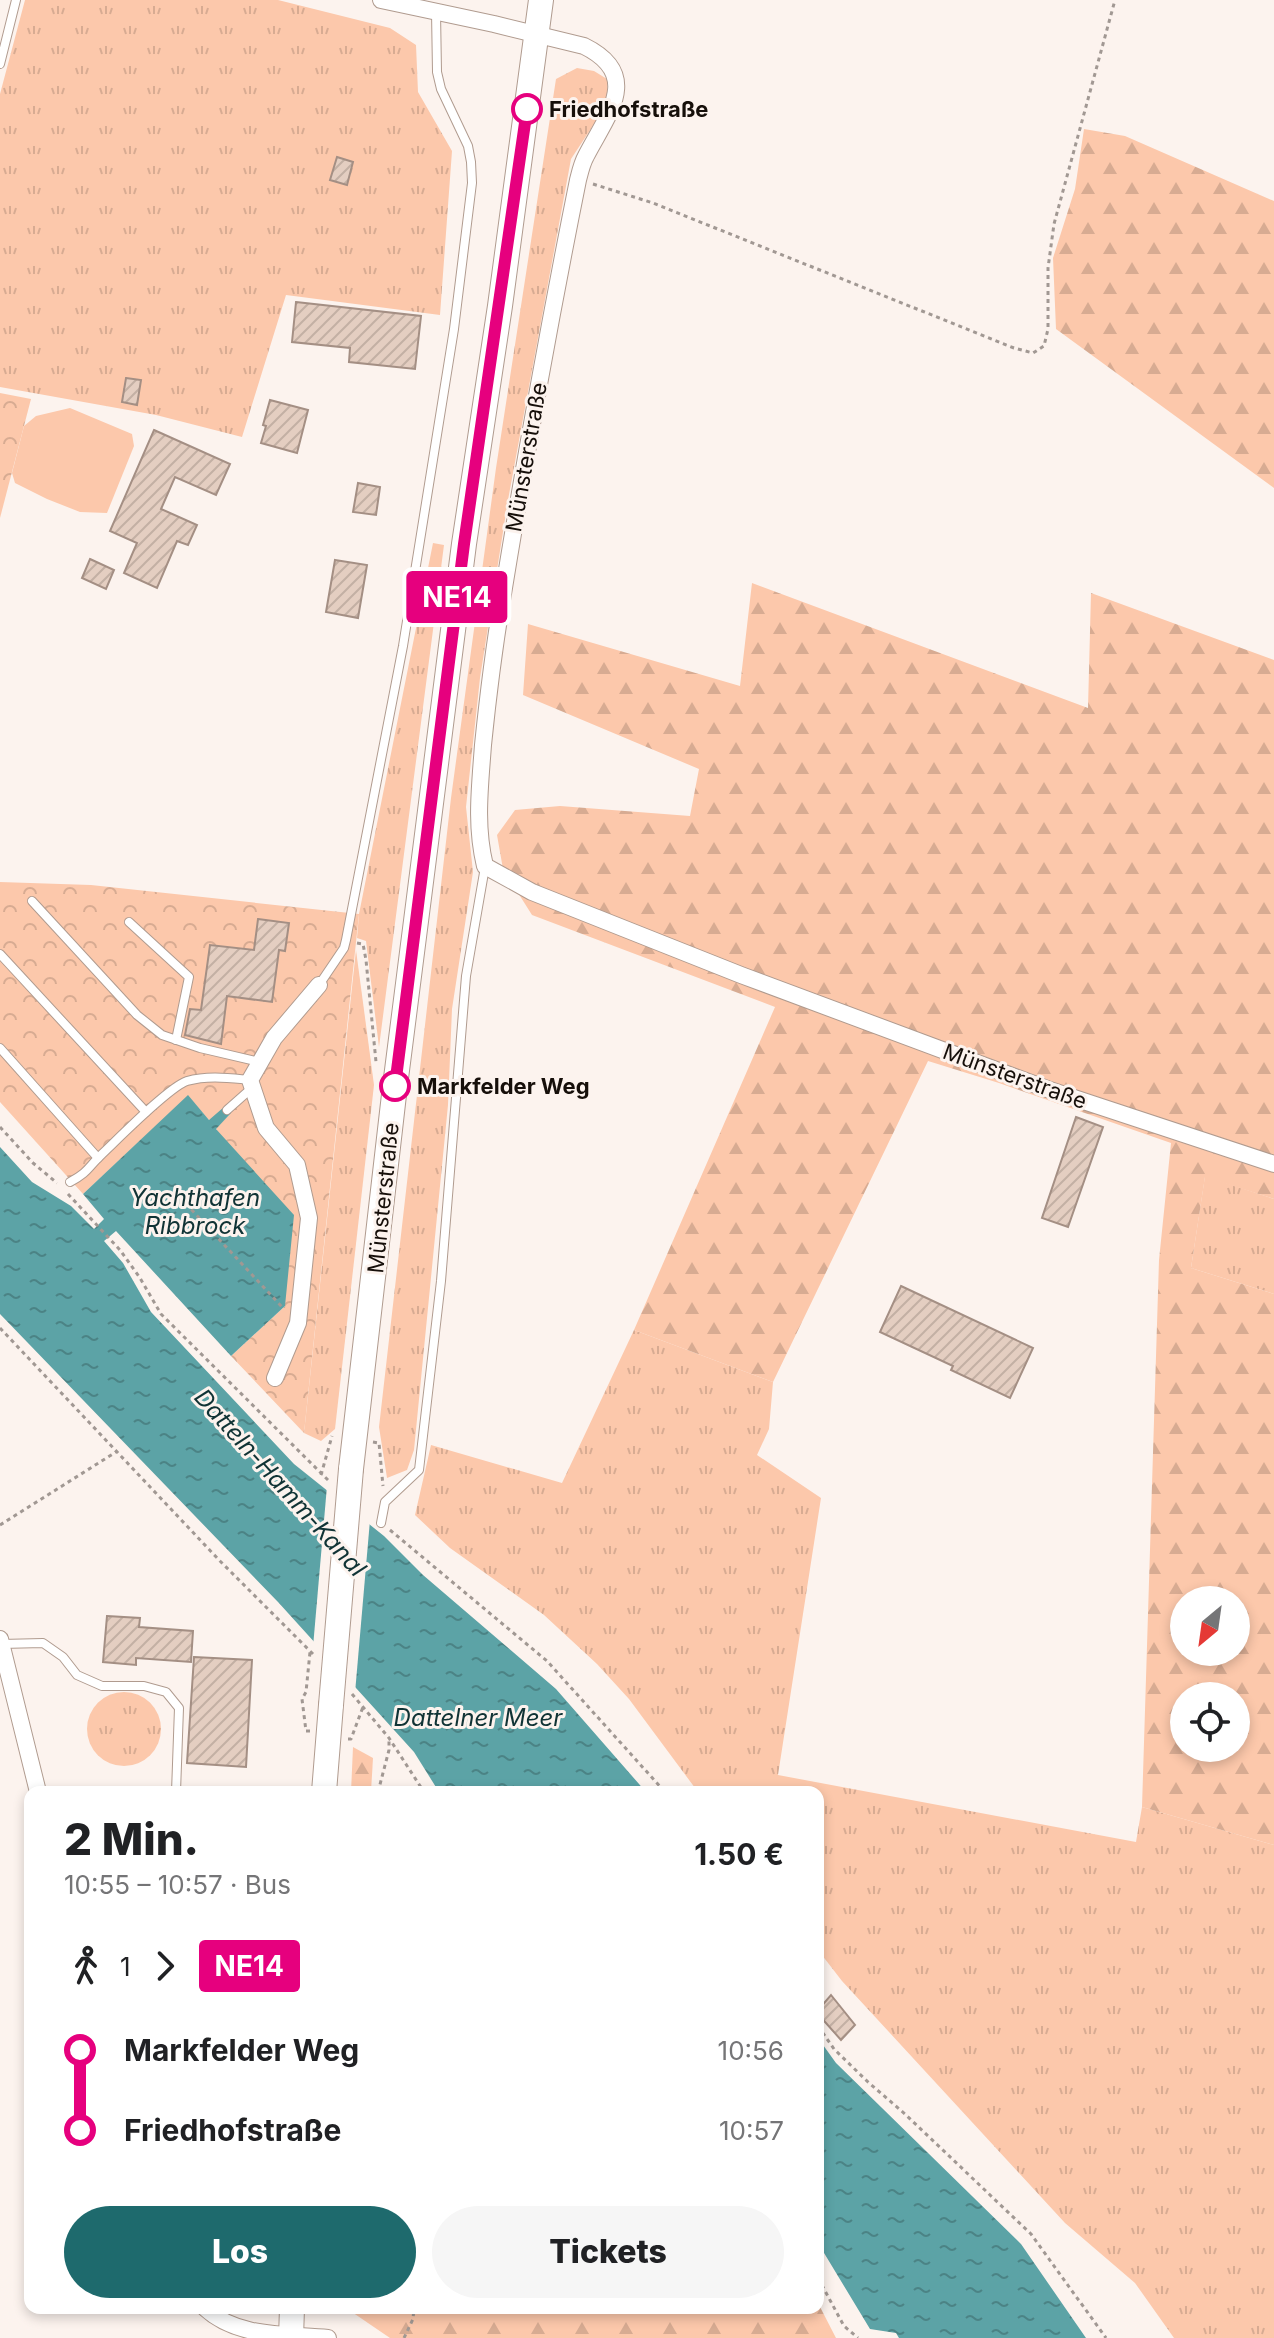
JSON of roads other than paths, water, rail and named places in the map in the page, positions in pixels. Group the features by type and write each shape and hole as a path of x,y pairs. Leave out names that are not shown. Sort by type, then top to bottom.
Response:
{"main road":[{"name":"Münsterstraße","path":"324,1786 351,1469 397,1069 464,544 541,0"},
{"path":"291,2336 292,2314"}],"street":[{"path":"381,0 536,35"},
{"name":"Münsterstraße","path":"536,35 584,46 597,53 614,71 617,90 612,112 584,159 578,180 545,349 489,678 477,809 479,841 485,866 532,892 741,975 1047,1089 1274,1164"},
{"path":"275,1378 298,1323 309,1218 297,1165 266,1128 252,1083 274,1038 319,985"},
{"path":"1,1641 37,1786"},
{"path":"211,2314 236,2328 262,2334 328,2338"}],"lane":[{"path":"0,64 16,0"},
{"path":"319,985 344,948 346,940 403,646 454,329 472,183 468,146 441,89 437,72 436,11"},
{"path":"381,1523 385,1502 419,1470 441,1281 466,976 485,866"},
{"path":"32,901 137,1015 162,1035 200,1048 260,1062"},
{"path":"129,922 189,977 176,1040"},
{"path":"0,954 146,1112"},
{"path":"0,1048 98,1158"},
{"path":"70,1182 85,1174 146,1112 185,1081 217,1077 252,1083"},
{"path":"227,1110 252,1083"},
{"path":"1,1641 43,1643 63,1657 77,1675 102,1686 144,1686 166,1692 179,1708 176,1786"}],"water":[{"name":"Dattelner Meer","path":"188,1095 209,1120 224,1107 231,1113 216,1129 294,1215 285,1306 231,1356 116,1231 104,1241 123,1263 151,1312 294,1464 384,1536 423,1575 556,1689 641,1786 435,1786 414,1752 278,1602 0,1314 0,1147 32,1182 71,1206 94,1229 104,1219 83,1194"},
{"path":"824,2046 836,2063 1021,2244 1086,2338 899,2338 896,2333 870,2329 824,2253"}],"place":[{"name":"Friedhofstraße","path":"527,109"},
{"name":"Markfelder Weg","path":"395,1086"}],"water label":[{"name":"Yachthafen Ribbrock","path":"195,1212"},
{"name":"Datteln-Hamm-Kanal","path":"280,1483"}]}
